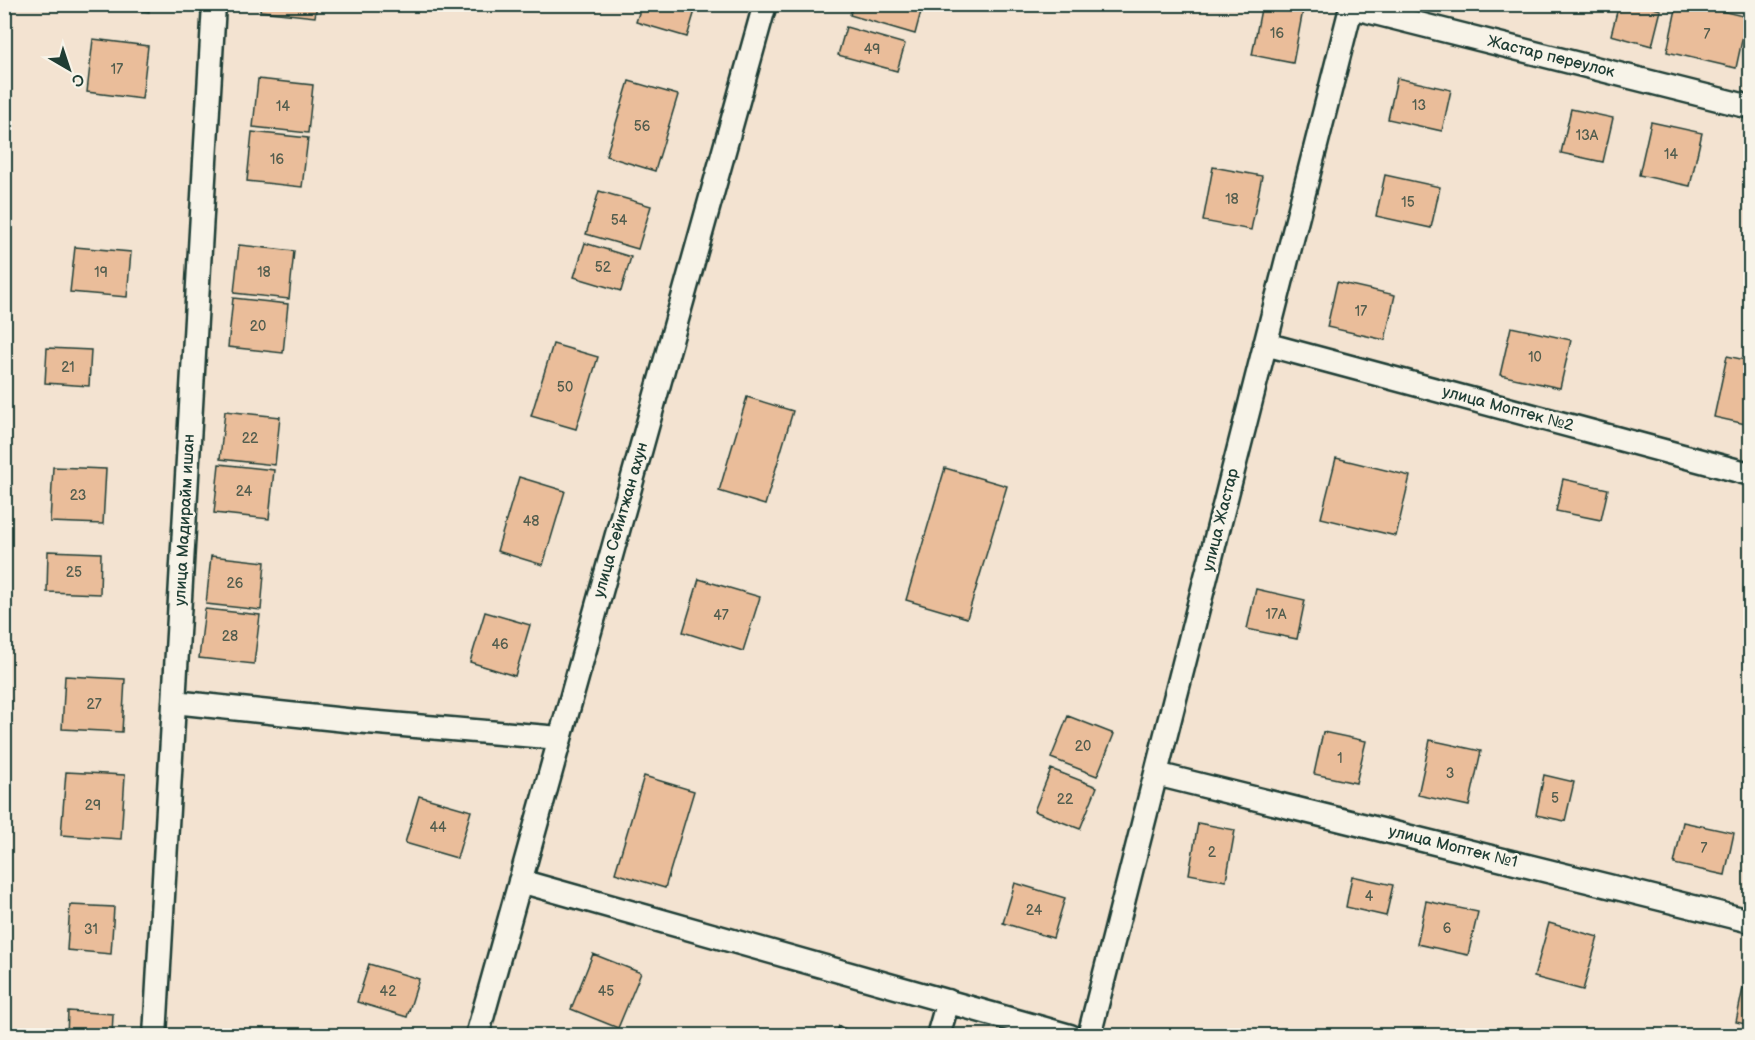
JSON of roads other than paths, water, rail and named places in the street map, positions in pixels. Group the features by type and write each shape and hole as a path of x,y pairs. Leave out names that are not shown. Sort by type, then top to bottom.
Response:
{"street":[{"name":"улица Мадирайм ишан","path":"155,1035 214,4"},
{"name":"улица Сейитжан ахун","path":"477,1035 765,4"},
{"name":"Жастар переулок","path":"1351,6 1750,107"},
{"name":"улица Жастар","path":"1089,1035 1351,6"},
{"name":"улица Моптек №2","path":"1265,344 1750,474"},
{"path":"174,702 355,721 560,738"},
{"name":"улица Моптек №1","path":"1156,774 1750,921"},
{"path":"520,881 1070,1035"},
{"path":"938,1035 948,1001"}]}
